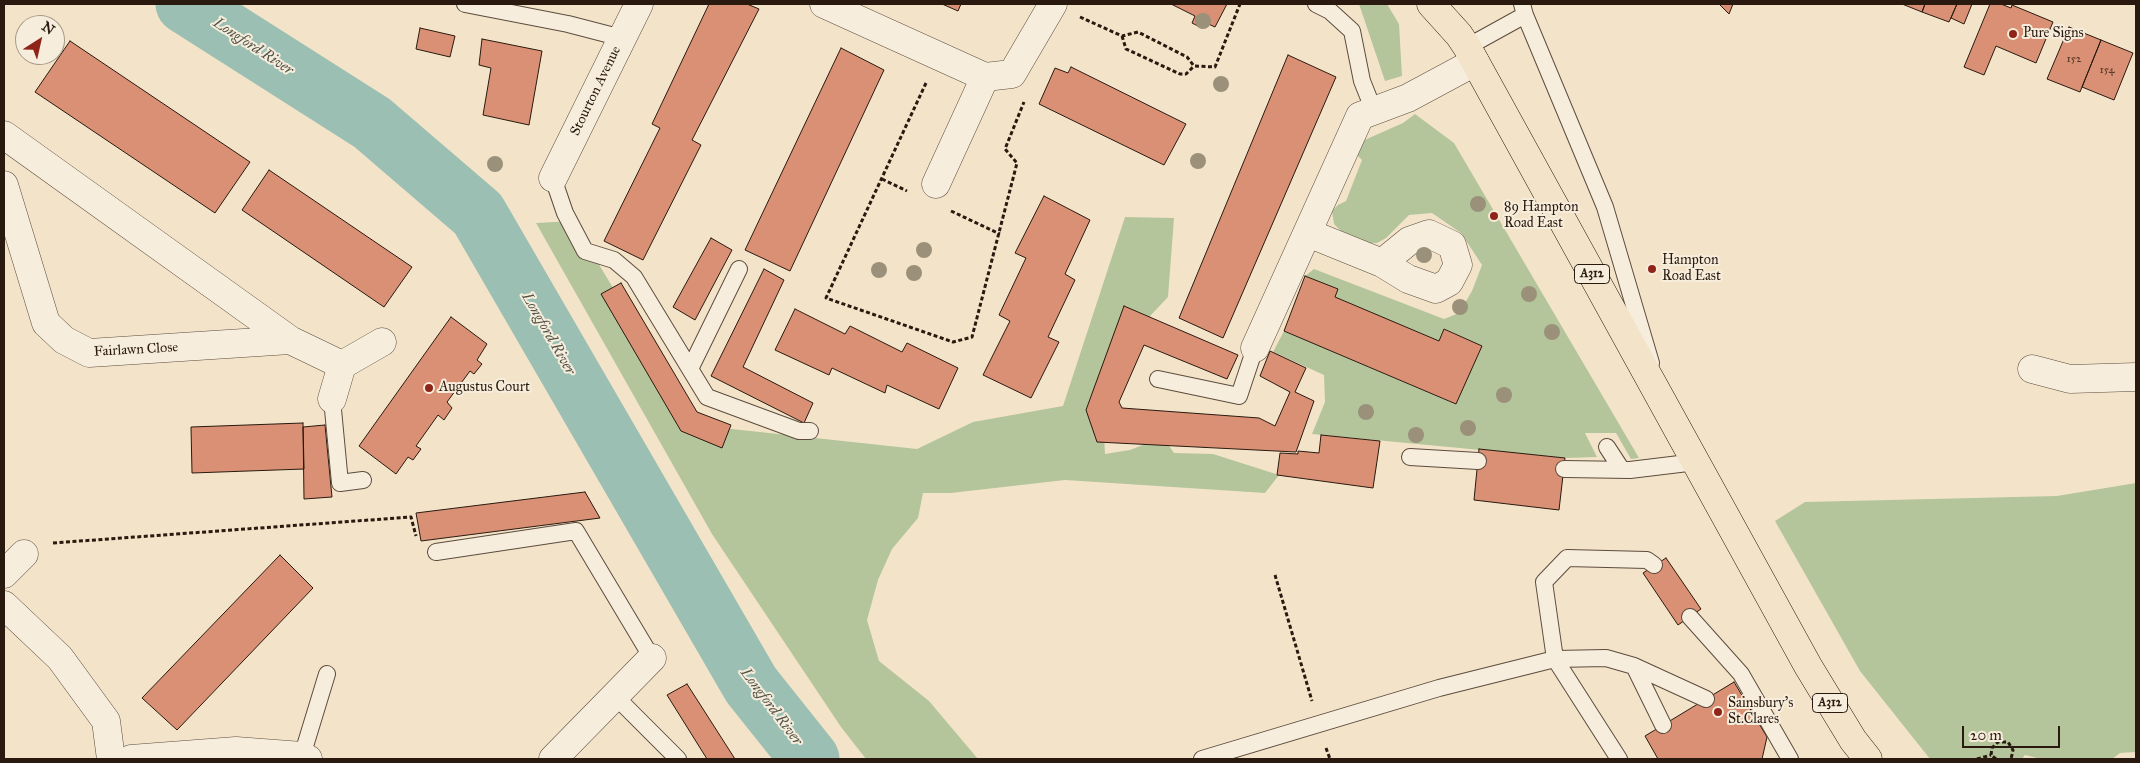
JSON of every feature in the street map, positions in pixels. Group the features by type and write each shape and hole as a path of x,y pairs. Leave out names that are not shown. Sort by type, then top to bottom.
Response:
{"main road":[{"name":"A312","path":"1430,4 1467,48"},
{"name":"A312","path":"1450,4 1467,48 1808,666 1860,753"}],"street":[{"name":"Stourton Avenue","path":"553,178 639,4"},
{"path":"824,4 985,77 1012,74 1053,4"},
{"path":"1254,348 1360,116 1408,98 1467,48"},
{"path":"936,184 985,77"},
{"name":"Fairlawn Close","path":"4,135 290,340 342,365"},
{"name":"Fairlawn Close","path":"4,185 46,323 64,340 89,353 290,340"},
{"path":"1308,233 1382,263"},
{"path":"332,399 342,365 382,342"},
{"path":"2032,369 2070,379 2136,377"},
{"path":"4,574 24,554"},
{"path":"4,605 60,658 106,721 111,759"},
{"path":"553,759 652,658"},
{"path":"131,759 236,751 305,758"}],"lane":[{"path":"465,4 568,24 622,38"},
{"path":"1316,4 1330,11 1352,31 1362,81 1374,111"},
{"path":"1467,48 1524,10 1605,206 1663,402"},
{"path":"553,178 565,213 585,251 614,260 634,277 707,397 799,431 810,431"},
{"path":"690,369 739,269"},
{"path":"1158,379 1239,396 1254,348"},
{"path":"332,399 340,482 363,480"},
{"path":"1607,447 1622,470"},
{"path":"1410,457 1478,461"},
{"path":"1564,469 1622,470 1696,462"},
{"path":"436,552 576,531 652,658"},
{"path":"1619,759 1555,659 1544,582 1566,558 1647,560 1654,565"},
{"path":"1690,617 1741,674 1790,759"},
{"path":"1202,759 1430,691 1555,659 1606,658 1634,666 1706,699"},
{"path":"1634,666 1663,725"},
{"path":"305,758 327,674"},
{"path":"614,695 678,759"}],"path":[{"path":"1053,4 1122,36 1138,32 1187,57 1194,66"},
{"path":"1122,36 1126,49 1180,74 1186,74 1194,66 1215,67 1240,4"},
{"path":"24,554 21,545 411,518 418,544 436,552"},
{"path":"1275,575 1314,708"},
{"path":"1325,742 1330,759"},
{"path":"1991,755 1992,748 1998,742 2008,742 2013,750 2011,759"},
{"path":"1977,759 1991,755"},
{"path":"1991,755 1996,759"}],"green space":[{"path":"1359,4 1387,4 1399,24 1402,76 1385,81"},
{"path":"1415,114 1454,143 1639,458 1631,459 1616,433 1585,433 1597,457 1565,458 1312,434 1325,402 1324,375 1273,352 1284,331 1455,404 1482,346 1445,329 1439,341 1335,297 1337,289 1305,276 1314,269 1444,319 1459,313 1472,291 1482,265 1461,233 1432,213 1409,215 1386,238 1377,243 1367,243 1341,231 1334,224 1332,211 1346,201 1362,160 1355,153 1360,142 1403,123"},
{"path":"1125,217 1174,218 1168,297 1135,332 1104,435 1105,454 1130,450 1163,437 1174,453 1213,454 1279,475 1265,493 1065,480 951,493 923,493 918,518 892,549 878,580 867,620 879,661 929,701 978,759 866,759 841,727 712,534 536,223 573,221 695,425 917,449 973,422 1063,406"},
{"path":"2136,483 2136,752 2120,753 2112,759 2041,759 2025,755 2022,759 1930,759 1860,671 1775,521 1805,502 2057,496"}],"building":[{"path":"709,4 747,4 759,9 692,140 701,145 643,260 604,241 660,128 652,124"},
{"path":"942,4 961,4 958,11"},
{"path":"1171,4 1227,4 1215,27 1204,22 1202,28 1192,23 1195,16"},
{"path":"1719,4 1733,4 1729,14"},
{"path":"1902,4 1925,4 1922,12"},
{"path":"1925,4 1957,4 1949,22 1922,12"},
{"path":"1957,4 1972,4 1964,24 1951,18"},
{"name":"Pure Signs","path":"1990,4 2001,4 2011,8 2012,5 2053,22 2036,63 1996,46 1984,75 1964,67"},
{"path":"2069,27 2101,40 2080,92 2047,79"},
{"path":"420,28 455,36 450,57 416,49"},
{"path":"482,39 542,51 529,125 483,115 491,68 479,65"},
{"path":"2101,40 2133,53 2114,100 2082,87"},
{"path":"70,41 250,162 215,213 35,92 54,65 65,65 65,48"},
{"path":"841,48 884,70 790,271 745,250"},
{"path":"1288,55 1336,77 1223,338 1179,318"},
{"path":"1071,67 1186,124 1164,165 1039,104 1055,68 1068,73"},
{"path":"269,170 412,267 384,307 242,210"},
{"path":"1044,196 1090,220 1065,274 1075,280 1048,337 1059,342 1031,398 983,375 1010,321 999,315 1026,258 1015,253"},
{"path":"711,238 732,250 695,320 673,307"},
{"path":"764,269 784,280 743,367 813,403 804,423 711,376"},
{"path":"1305,276 1338,289 1335,297 1439,341 1444,329 1482,346 1456,404 1284,331"},
{"path":"621,283 697,412 731,425 722,448 681,431 601,294"},
{"path":"1124,306 1238,355 1227,379 1144,345 1119,402 1122,408 1259,418 1275,426 1290,392 1260,376 1270,351 1306,368 1295,392 1314,401 1296,452 1097,442 1086,410"},
{"path":"795,309 845,334 850,326 902,352 907,343 958,368 939,409 887,385 885,393 832,368 829,375 775,350"},
{"name":"Augustus Court","path":"451,317 487,344 477,360 482,364 474,374 470,371 447,402 452,408 444,420 438,415 416,446 421,449 413,460 408,457 396,474 359,446"},
{"path":"303,423 304,469 192,473 191,427"},
{"path":"325,425 332,497 304,499 303,427"},
{"path":"1321,435 1380,441 1373,488 1277,475 1280,453 1298,454 1298,451 1319,453"},
{"path":"1479,449 1565,458 1559,510 1474,500"},
{"path":"585,492 600,518 421,541 416,513"},
{"path":"280,555 313,588 177,730 142,698"},
{"path":"1666,558 1701,609 1678,625 1643,573"},
{"name":"Sainsbury's St.Clares","path":"1734,682 1767,737 1762,759 1658,759 1645,736"},
{"path":"687,684 735,759 707,759 667,695"}],"waterway":[{"name":"Longford River","path":"185,4 372,123 478,214 751,685 810,759"}],"place":[{"name":"Pure Signs","path":"2013,34"},
{"name":"89 Hampton Road East","path":"1494,216"},
{"name":"Hampton Road East","path":"1652,269"},
{"name":"Augustus Court","path":"429,388"},
{"name":"Sainsbury's St.Clares","path":"1718,712"}]}
